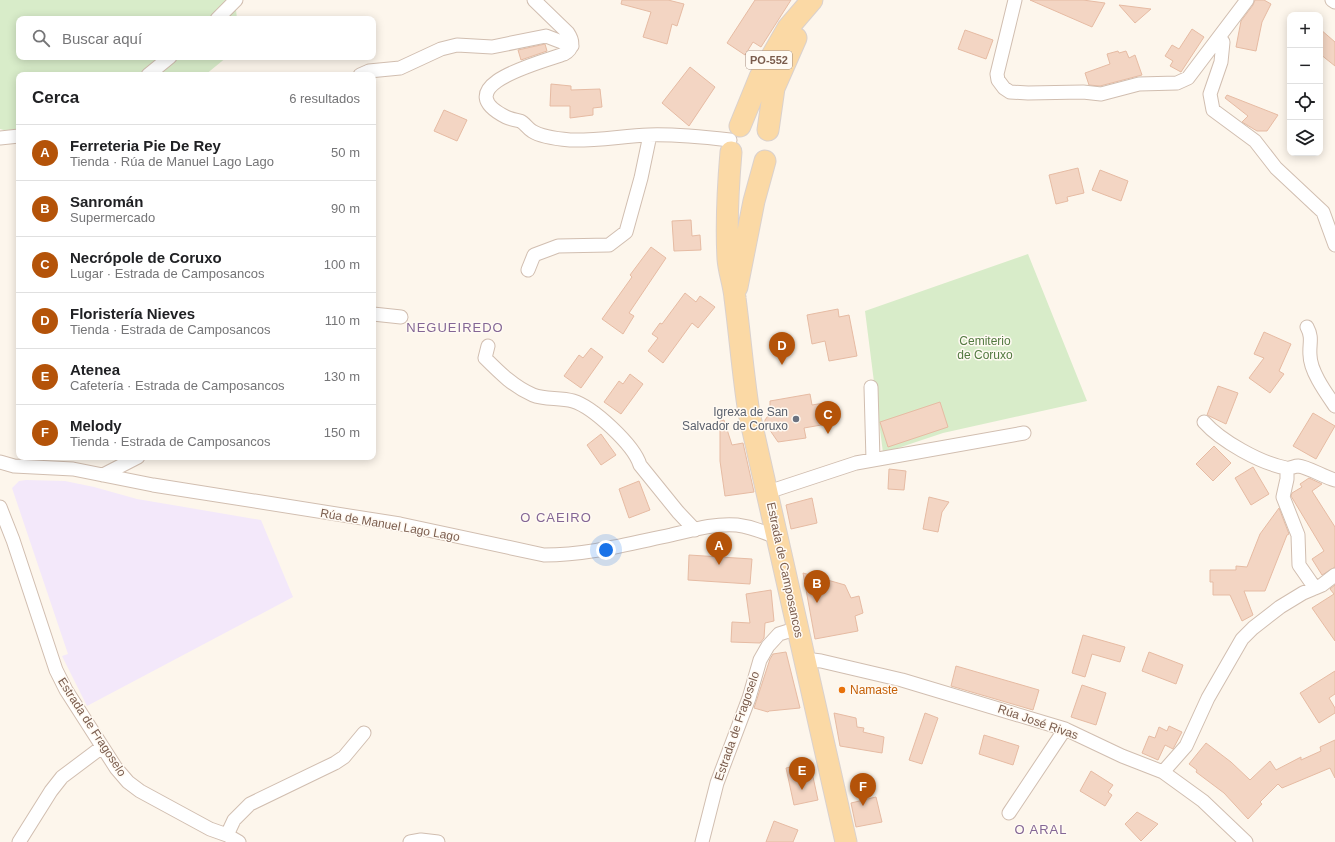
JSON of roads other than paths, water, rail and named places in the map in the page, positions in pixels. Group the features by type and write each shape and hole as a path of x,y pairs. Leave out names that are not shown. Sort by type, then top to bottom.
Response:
{"main road":[{"name":"Estrada de Camposancos","path":"735,296 754,201 765,161 772,150 773,143 768,130 774,88 811,0"},
{"name":"Estrada de Camposancos","path":"811,0 788,28 760,77 734,139 728,211 728,259 730,278 735,296 741,363 749,413 846,842"},
{"path":"765,161 754,165 743,164 734,157 734,139 752,122 764,126 768,130"}],"street":[{"path":"221,16 236,0"},
{"path":"534,0 568,33 572,38 572,46 569,51 564,54 503,76 494,82 488,90 487,98 489,104 496,111 507,118 521,122 531,131 569,140 650,135 699,135 734,139"},
{"path":"1015,0 996,74 998,80 1004,88 1010,92 1101,94 1139,84 1177,83 1188,78 1247,0"},
{"path":"367,72 400,68 441,49 457,44 492,47 546,36 572,46"},
{"path":"1219,37 1223,42 1221,62 1210,94 1213,110 1255,141 1276,168 1323,212 1335,245"},
{"path":"152,72 166,60"},
{"path":"528,270 534,255 558,246 609,245 626,232 641,178 650,135"},
{"path":"0,138 16,136"},
{"path":"376,314 401,317"},
{"path":"1307,327 1312,342 1310,355 1311,364 1323,389 1335,406"},
{"path":"488,346 485,358 510,383 534,396 556,397 574,401 619,434 637,457 640,466 695,530"},
{"path":"871,387 873,460"},
{"path":"1204,422 1214,433 1232,446 1287,468 1297,466 1335,480"},
{"path":"768,492 856,463 1024,433"},
{"path":"103,475 132,460"},
{"name":"Rúa de Manuel Lago Lago","path":"0,462 14,466 73,470 160,487 400,524 544,555 568,555 594,551 695,530 736,525 757,529 778,538"},
{"path":"1287,468 1287,479 1283,497 1298,535 1299,565 1315,588"},
{"name":"Estrada de Fragoselo","path":"0,506 13,540 56,670 66,690 116,768 128,782 140,791 219,836 239,842"},
{"path":"1163,772 1186,746 1208,698 1242,639 1280,607 1303,593 1322,585 1335,575"},
{"name":"Estrada de Fragoselo","path":"702,842 717,783 749,698 760,660 768,646 779,634 798,628"},
{"name":"Rúa José Rivas","path":"805,659 821,661 902,680 1065,729 1122,756 1163,772 1203,801 1246,842"},
{"path":"1009,813 1065,729"},
{"path":"219,836 250,804 335,763 344,757 364,733"},
{"path":"19,842 50,791 62,777 102,747"},
{"path":"410,842 421,840 438,842"}],"place":[{"name":"Floristería Nieves","path":"782,365"},
{"name":"Igrexa de San Salvador de Coruxo","path":"796,419"},
{"name":"Necrópole de Coruxo","path":"828,434"},
{"name":"Ferreteria Pie De Rey","path":"719,565"},
{"name":"Sanromán","path":"817,603"},
{"name":"Namaste","path":"842,690"},
{"name":"Atenea","path":"802,790"},
{"name":"Melody","path":"863,806"}],"district":[{"name":"NEGUEIREDO","path":"455,327"},
{"name":"O CAEIRO","path":"556,517"},
{"name":"O ARAL","path":"1041,829"}],"park label":[{"name":"Cemiterio de Coruxo","path":"985,348"}]}
